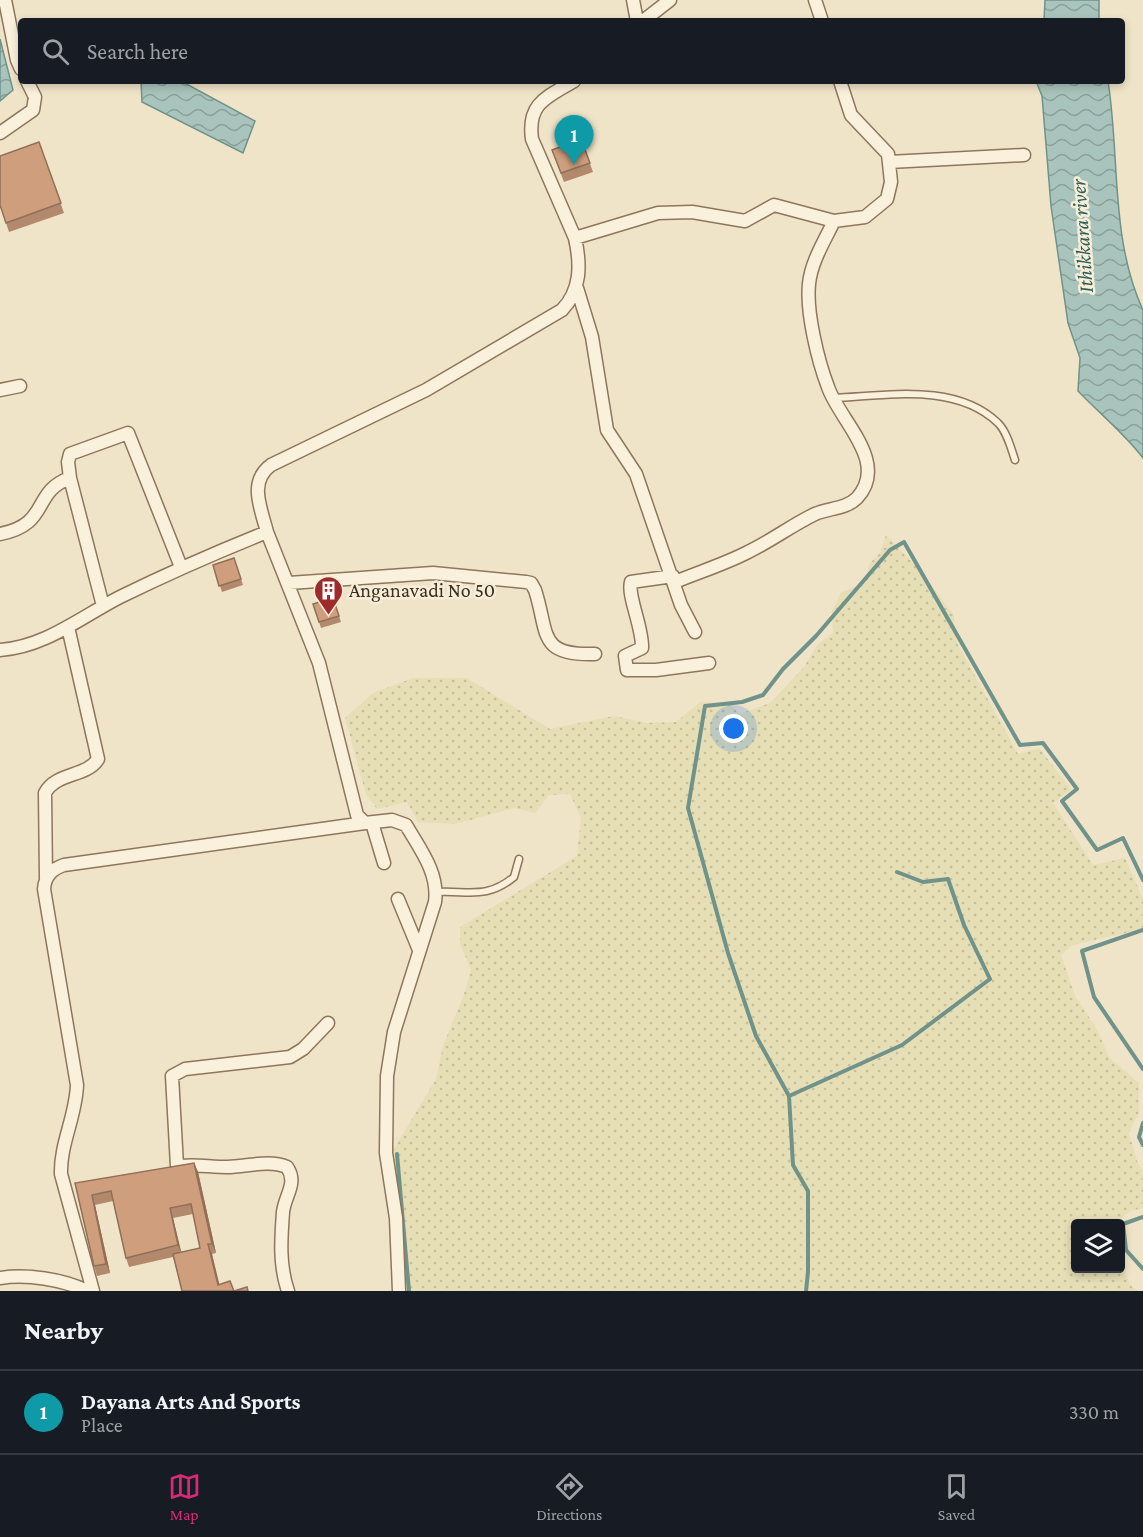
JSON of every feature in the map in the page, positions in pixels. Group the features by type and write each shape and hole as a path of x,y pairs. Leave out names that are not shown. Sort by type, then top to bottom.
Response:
{"street":[{"path":"5,0 18,62"},
{"path":"633,0 637,18"},
{"path":"647,18 670,0"},
{"path":"815,0 821,18"},
{"path":"0,133 33,110 35,98 28,84"},
{"path":"569,84 544,99 533,111 530,123 532,139 575,238 578,254 577,288 592,337 603,419 607,430 636,474 674,579 681,605 695,632"},
{"path":"575,238 658,213 692,212 745,221 774,205 834,221 865,217 887,200 891,182 888,154 851,115 841,84"},
{"path":"889,162 1024,155"},
{"path":"708,663 656,670 627,670 625,656 642,648 640,623 629,590 631,582 674,579 746,553 817,513 850,504 859,496 868,480 859,437 832,398 809,307 809,283 817,257 834,221"},
{"path":"384,863 369,823 359,819 355,811 319,663 267,532 256,487 265,469 426,390 562,310 572,300 577,288"},
{"path":"0,390 20,386"},
{"path":"103,606 70,478 68,462 70,454 129,433 181,567"},
{"path":"0,534 16,531 29,524 53,486 70,478"},
{"path":"0,650 26,647 181,567 267,532"},
{"path":"289,583 433,573 531,583 536,590 546,637 551,645 562,651 595,654"},
{"path":"68,627 98,759 87,768 54,782 45,793 46,878 44,889 77,1085 77,1097 60,1158 69,1186 93,1291"},
{"path":"46,878 53,870 64,865 392,820 406,825 431,868 436,892 393,1032 387,1076 386,1153 396,1218 399,1291"},
{"path":"398,899 418,950"},
{"path":"288,1291 280,1261 283,1208 292,1186 287,1167 270,1164 226,1167 198,1164 172,1167 172,1076 185,1069 290,1057 303,1049 328,1023"},
{"path":"0,1278 27,1277 87,1291"}],"lane":[{"path":"832,398 946,396 971,406 998,423 1009,441 1016,460"},
{"path":"436,892 454,891 472,895 489,891 514,877 519,859"}],"shaded area":[{"path":"886,535 919,569 954,615 957,643 1018,754 1039,748 1071,789 1053,803 1093,865 1125,858 1143,899 1143,929 1073,945 1061,955 1075,996 1097,1029 1109,1057 1139,1083 1139,1112 1129,1133 1137,1161 1143,1171 1143,1208 1130,1211 1120,1219 1071,1219 1071,1273 1125,1273 1132,1287 1141,1291 403,1291 392,1152 436,1079 443,1046 463,997 471,970 460,944 460,927 577,856 581,818 570,794 549,795 535,813 514,808 455,824 418,822 407,802 377,809 366,794 345,718 373,693 413,678 467,678 550,729 614,716 647,723 676,722 700,702 730,703 739,714 770,703 804,667 817,645 833,633 832,610 841,593 864,582 870,563 880,553"}],"water":[{"path":"1045,0 1099,0 1099,18 1044,18"},
{"path":"0,39 13,90 0,101"},
{"path":"141,84 187,84 255,121 243,153 142,102"},
{"name":"Ithikkara river","path":"1037,84 1108,84 1125,255 1143,310 1143,458 1078,391 1080,358 1068,323 1051,206 1042,96"}],"building":[{"path":"581,139 590,163 561,173 552,150"},
{"path":"39,142 61,203 6,223 0,205 0,156"},
{"path":"234,558 241,579 219,586 213,565"},
{"name":"Anganavadi No 50","path":"333,598 339,616 319,622 313,604"},
{"path":"194,1163 212,1244 208,1244 218,1285 230,1281 234,1291 182,1291 173,1254 200,1248 191,1204 170,1208 178,1245 126,1258 111,1191 92,1195 106,1264 94,1266 75,1183"},
{"path":"247,1287 248,1291 234,1291"}],"waterway":[{"path":"806,1291 808,1191 793,1165 789,1096 756,1036 728,953 688,808 705,706 742,702 763,695 783,669 816,636 890,550 904,542 1020,745 1043,743 1077,789 1062,801 1097,850 1123,838 1143,880"},
{"path":"789,1096 902,1045 990,979 964,925 948,879 923,882 897,872"},
{"path":"1143,930 1082,951 1094,997 1143,1069"},
{"path":"1143,1123 1139,1137 1143,1145"},
{"path":"397,1154 409,1291"},
{"path":"1143,1217 1123,1224 1126,1250 1143,1269"}],"place":[{"name":"Dayana Arts And Sports","path":"574,165"},
{"name":"Anganavadi No 50","path":"328,616"}]}
